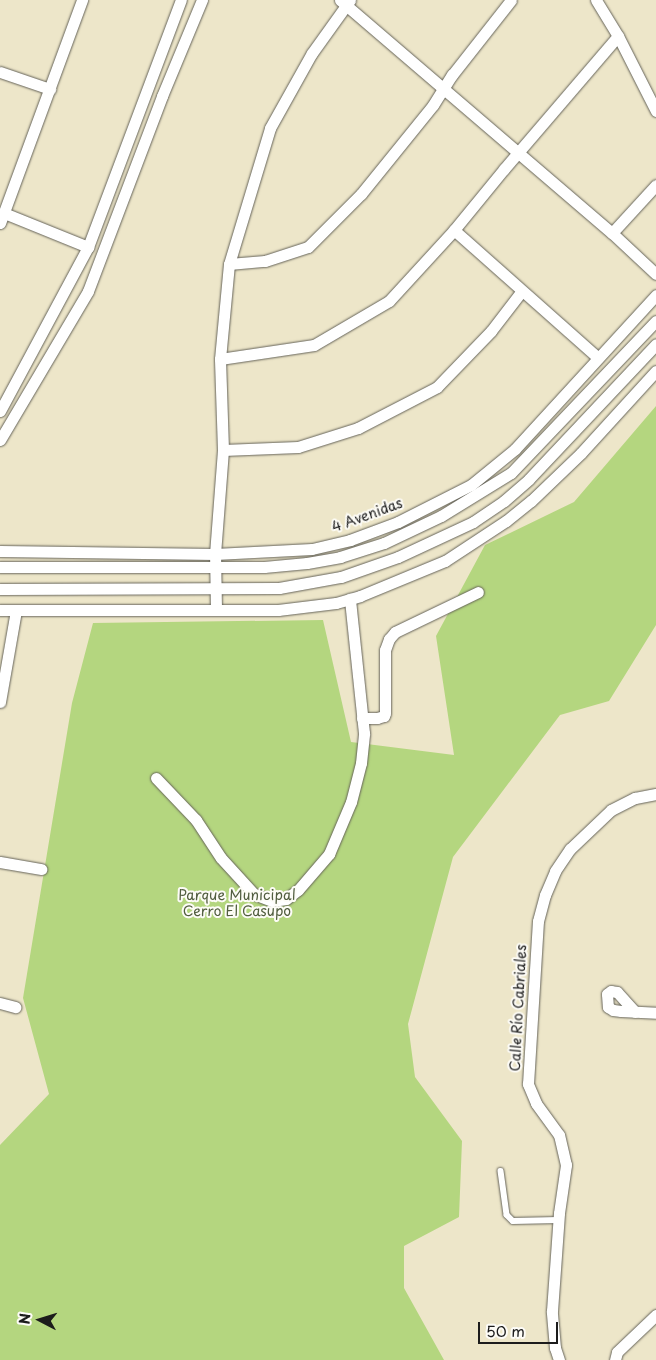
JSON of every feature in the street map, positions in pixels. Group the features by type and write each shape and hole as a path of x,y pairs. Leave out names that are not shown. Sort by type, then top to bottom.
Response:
{"street":[{"path":"82,0 2,218 88,246"},
{"path":"0,411 88,246 181,0"},
{"path":"0,440 88,291 162,96 202,0"},
{"path":"229,264 265,261 308,247 361,194 433,105 444,87 511,0"},
{"path":"596,0 618,36 656,111"},
{"path":"216,609 214,589 215,554 223,450 220,359 229,264 270,128 312,53 345,2 517,153 612,233 656,274"},
{"path":"220,359 314,346 389,301 454,230 517,153 618,36"},
{"path":"0,72 50,89"},
{"path":"612,233 656,185"},
{"path":"454,230 521,292 597,357"},
{"path":"223,450 298,447 358,428 437,387 491,332 521,292"},
{"name":"4 Avenidas","path":"0,552 215,554 312,549 366,534 398,522 471,485 515,449 597,357 656,295"},
{"name":"4 Avenidas","path":"0,567 216,568 299,564 340,557 384,543 473,498 517,468 656,321"},
{"path":"0,589 279,588 341,577 398,557 473,522 504,501 530,479 656,344"},
{"path":"0,610 278,610 350,599 445,561 506,521 531,501 581,453 656,371"},
{"path":"362,718 384,716 385,650 389,639 395,632 478,592"},
{"path":"156,778 196,820 221,858 254,894 272,901 286,899 298,890 329,854 351,802 361,763 364,733 350,599"},
{"path":"0,702 2,675 16,610"},
{"name":"Calle Río Cabriales","path":"559,1360 555,1348 552,1311 558,1220 566,1165 558,1135 536,1103 528,1084 538,921 545,895 555,871 570,849 611,810 636,798 656,794"},
{"path":"0,862 41,869"},
{"path":"0,1003 15,1007"},
{"path":"635,1012 656,1013"},
{"path":"614,1360 616,1352 656,1316"}],"lane":[{"path":"501,1171 507,1215 514,1220 558,1220"}],"green space":[{"name":"Parque Municipal Cerro El Casupo","path":"656,406 656,625 609,701 560,715 453,857 408,1024 415,1077 462,1141 459,1217 404,1246 404,1288 444,1360 0,1360 0,1145 49,1094 23,998 72,703 93,623 323,620 351,742 454,755 436,636 485,545 574,502"}]}
